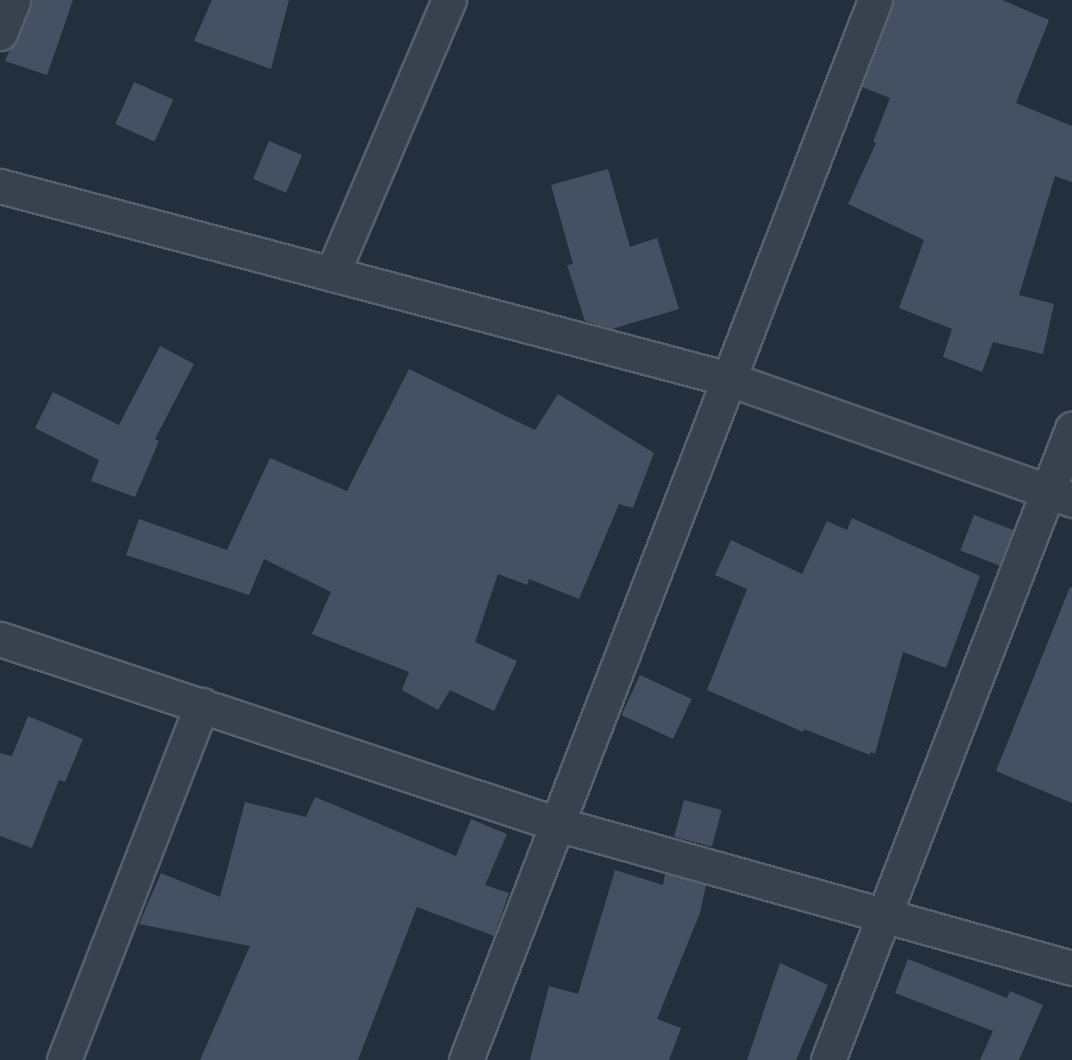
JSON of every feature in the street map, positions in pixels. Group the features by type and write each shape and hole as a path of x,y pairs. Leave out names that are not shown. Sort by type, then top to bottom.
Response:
{"street":[{"path":"0,33 13,0"},
{"path":"332,274 449,0"},
{"path":"466,1060 875,0"},
{"path":"0,186 729,379 1059,495"},
{"path":"828,1060 881,915 1059,495 1072,429"},
{"path":"0,639 557,824 1072,968"},
{"path":"64,1060 202,705"}],"building":[{"path":"31,0 73,0 47,75 5,61"},
{"path":"212,0 289,0 271,69 194,41"},
{"path":"893,0 1002,0 1049,20 1016,103 1072,126 1072,182 1055,176 1019,295 1054,304 1043,354 993,342 982,372 943,357 952,329 899,308 924,240 848,204 876,143 873,142 890,98 862,87"},
{"path":"134,82 173,99 155,142 115,124"},
{"path":"269,141 302,155 286,193 253,179"},
{"path":"608,169 630,247 657,238 679,309 612,329 585,321 567,265 573,264 551,185"},
{"path":"160,346 194,364 155,439 159,441 135,497 91,481 99,460 35,428 53,392 119,425"},
{"path":"409,369 535,430 558,394 654,453 633,508 619,504 579,599 529,579 527,585 498,574 475,642 517,661 494,711 450,690 438,710 402,690 409,672 312,634 331,592 264,559 249,595 126,555 139,519 227,550 270,458 347,491"},
{"path":"974,515 1013,530 1000,566 960,550"},
{"path":"852,518 980,576 946,668 903,652 875,754 871,752 870,755 804,729 803,732 707,690 747,589 715,575 731,540 802,574 827,521 847,530"},
{"path":"1070,587 1072,588 1072,803 996,771"},
{"path":"640,675 692,699 673,739 621,715"},
{"path":"28,716 83,739 65,782 59,780 32,848 0,836 0,753 12,756"},
{"path":"315,797 456,856 471,819 507,834 485,885 509,893 494,936 417,907 358,1060 200,1060 250,946 139,924 161,873 220,897 245,802 306,817"},
{"path":"684,800 722,810 712,847 674,837"},
{"path":"615,870 663,885 665,874 706,885 700,913 657,1019 681,1028 669,1060 530,1060 549,986 578,994"},
{"path":"908,959 1007,998 1010,991 1043,1005 1019,1060 980,1060 993,1031 895,993"},
{"path":"780,963 828,985 796,1060 747,1060"}]}
